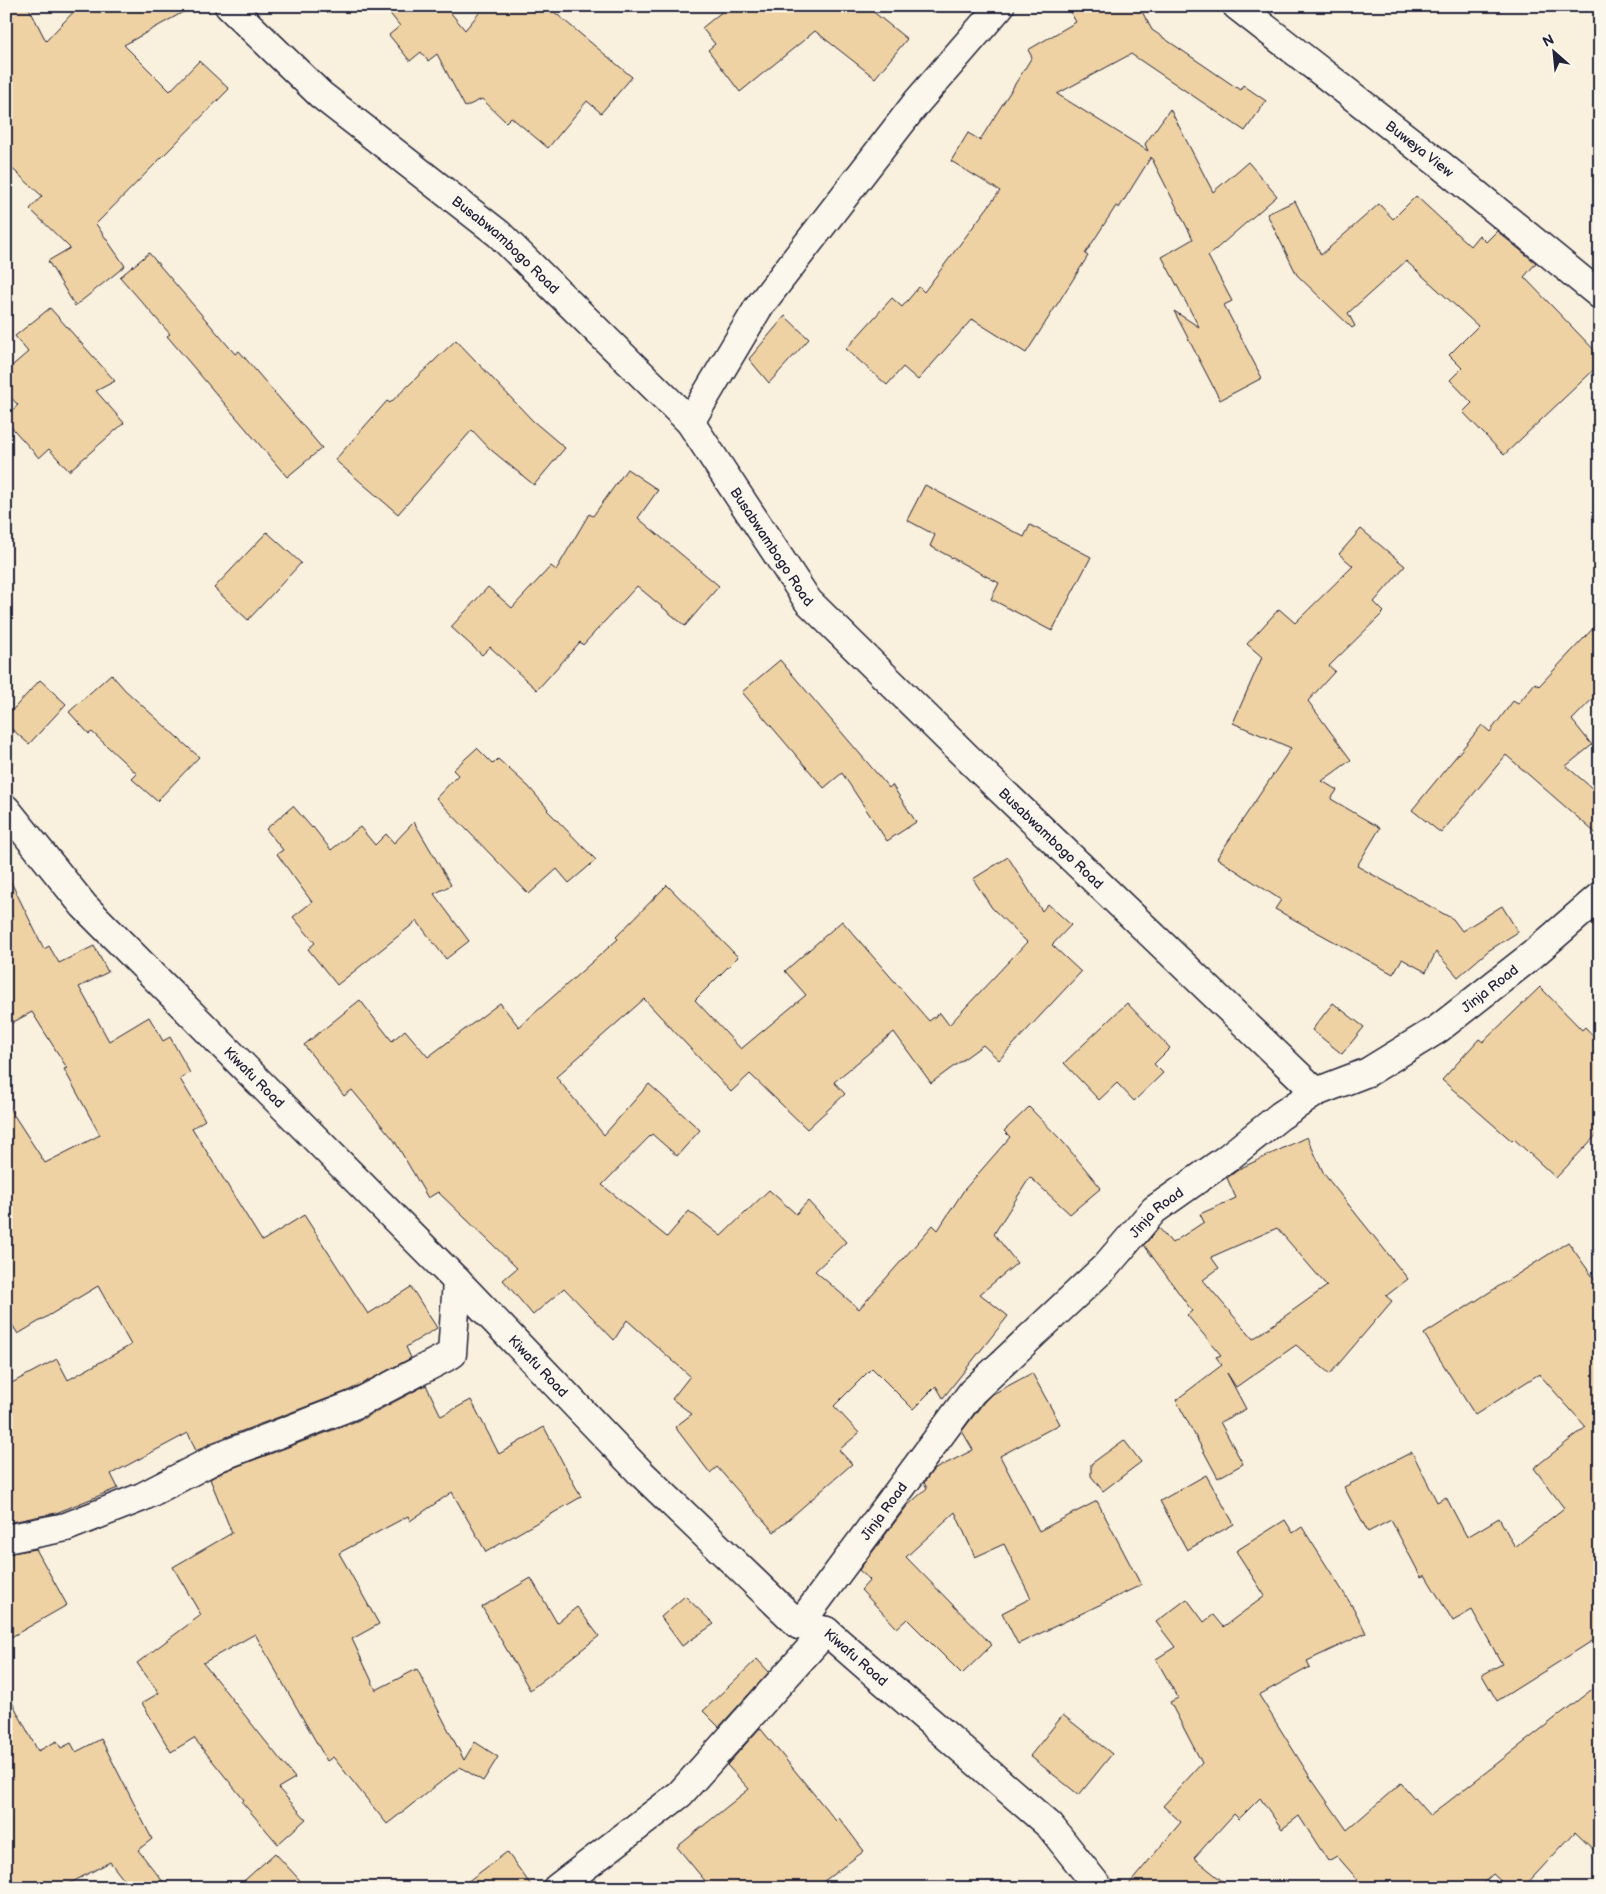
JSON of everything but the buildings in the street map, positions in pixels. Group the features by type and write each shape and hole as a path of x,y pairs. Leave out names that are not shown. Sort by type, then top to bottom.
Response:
{"street":[{"name":"Busabwambogo Road","path":"229,6 321,95 499,234 690,422 808,600 981,771 1316,1092"},
{"path":"690,422 758,308 917,102 1000,6"},
{"name":"Buweya View","path":"1237,6 1442,166 1600,295"},
{"name":"Kiwafu Road","path":"6,810 84,906 457,1281 640,1472 798,1625 826,1631 1050,1826 1099,1888"},
{"name":"Jinja Road","path":"798,1625 972,1392 1105,1267 1154,1210 1225,1160 1280,1116 1316,1092 1368,1072 1438,1029 1530,956 1600,896"},
{"path":"6,1539 66,1527 142,1497 219,1457 356,1404 452,1354 457,1281"},
{"path":"557,1888 680,1794 826,1631"}]}
